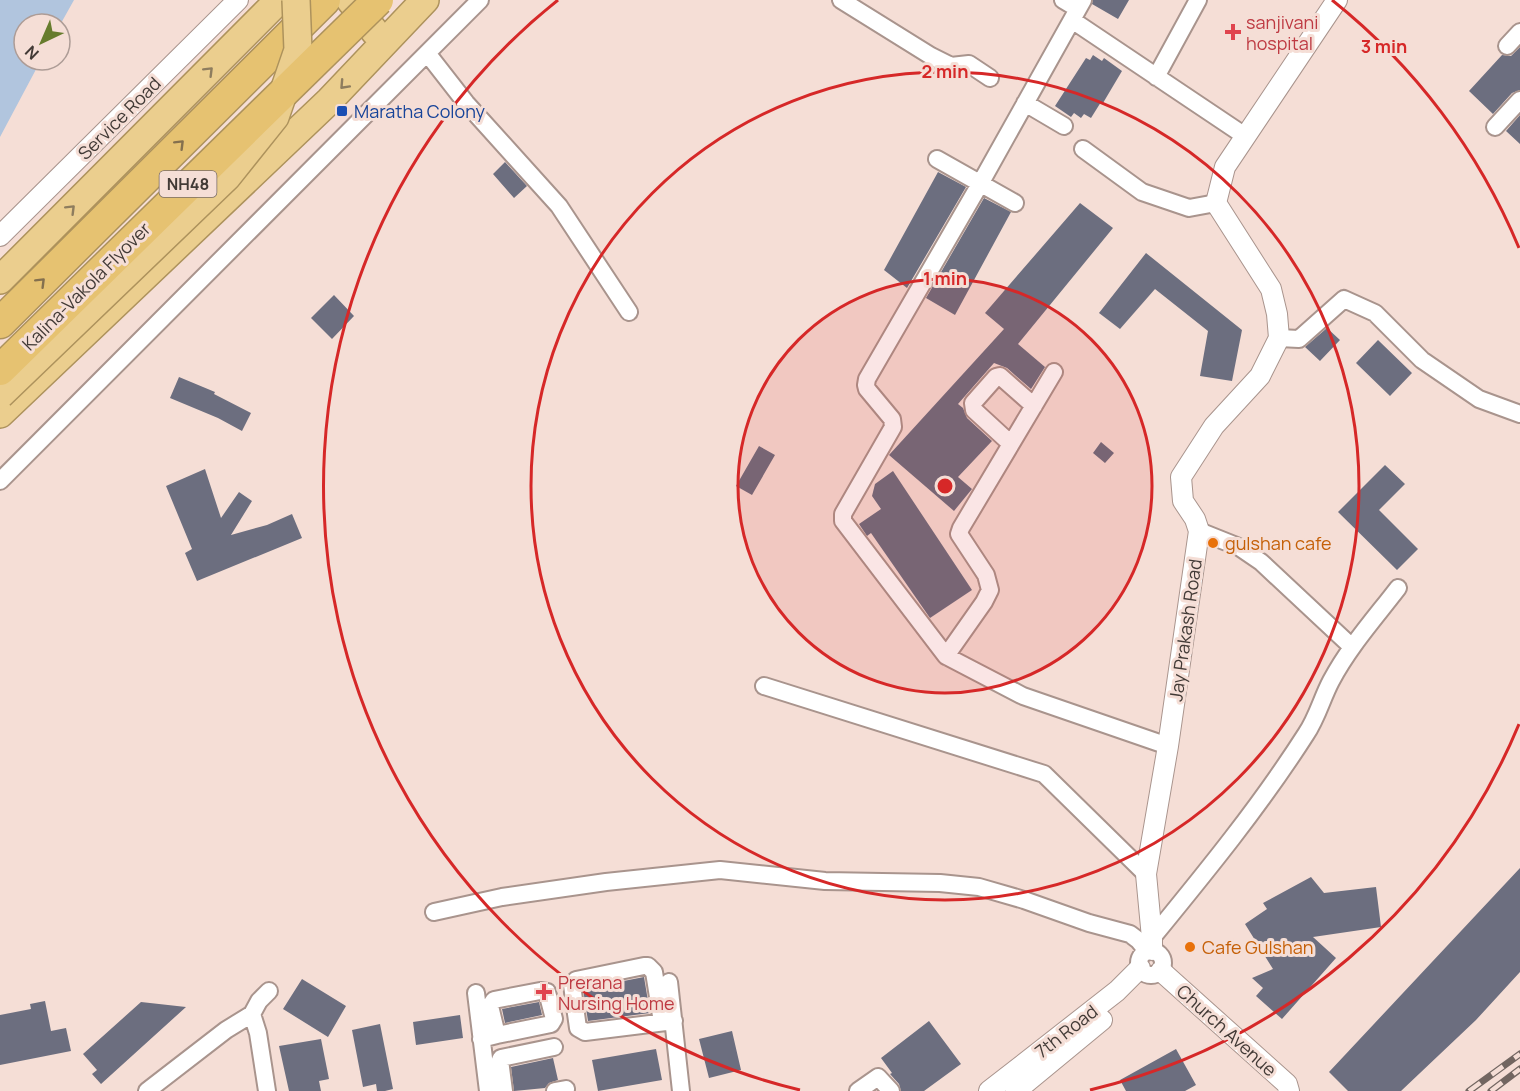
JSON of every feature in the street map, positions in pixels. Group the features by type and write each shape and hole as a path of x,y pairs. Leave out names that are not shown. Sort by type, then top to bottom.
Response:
{"highway":[{"path":"0,280 279,0"},
{"path":"0,395 227,177 274,117 298,50 296,0"},
{"name":"Kalina-Vakola Flyover","path":"0,323 325,0"},
{"path":"350,0 383,42"},
{"name":"Kalina-Vakola Flyover","path":"0,370 378,0"},
{"path":"0,414 329,102 418,3"}],"street":[{"name":"Service Road","path":"0,236 238,0"},
{"path":"0,481 480,0"},
{"path":"841,0 941,61 951,66 969,64 990,78"},
{"path":"1063,0 1078,10 1156,77 1245,136"},
{"path":"1156,77 1198,0"},
{"path":"1336,0 1225,167 1216,203 1271,289 1277,314 1279,338 1260,376 1215,426 1181,477 1183,501 1195,519 1199,531 1239,547 1261,562 1352,647"},
{"path":"1078,10 867,379 867,389 892,419 893,427 843,514 843,521 946,656 1023,696 1168,746"},
{"path":"1507,46 1520,32"},
{"path":"427,53 466,103 559,207 629,312"},
{"path":"1495,127 1520,100"},
{"path":"1025,103 1064,126"},
{"path":"1083,149 1142,192 1189,208 1216,203"},
{"path":"937,159 1015,203"},
{"path":"1279,338 1299,339 1344,299 1375,313 1422,360 1479,399 1520,414"},
{"path":"946,656 990,590 986,575 960,534 961,528 1054,372"},
{"path":"1011,444 974,410 973,404 996,377 1000,376 1034,406"},
{"name":"Jay Prakash Road","path":"1150,959 1146,874 1168,746 1199,531"},
{"path":"1016,1091 1124,1001 1150,959 1308,732 1331,680 1352,647 1398,588"},
{"path":"764,686 1044,774 1146,874"},
{"path":"434,912 502,897 606,882 720,870 825,880 940,883 980,887 1130,934 1138,940 1150,959"},
{"name":"Church Avenue","path":"1150,959 1291,1088"},
{"name":"7th Road","path":"989,1091 1118,991 1150,959"},
{"path":"668,1022 585,1032 579,1028 572,985 576,980 648,966 654,972 668,1022 681,1091"},
{"path":"668,1022 669,982"},
{"path":"147,1091 226,1030 252,1014 259,1001 269,992"},
{"path":"476,993 489,1037 488,1091"},
{"path":"252,1014 258,1033 267,1091"},
{"path":"507,1082 501,1058 554,1047"},
{"path":"858,1091 878,1077 891,1091"}],"water":[{"path":"0,0 74,0 67,12 12,12 12,72 35,72 0,137"}],"building":[{"path":"1093,0 1129,0 1118,19 1092,4"},
{"path":"1520,47 1520,90 1512,93 1493,114 1469,91 1502,55 1511,56"},
{"path":"1093,55 1102,61 1104,58 1122,71 1091,118 1084,114 1081,118 1074,113 1071,117 1055,106 1086,58 1090,60"},
{"path":"1520,115 1520,144 1506,131"},
{"path":"505,162 527,186 514,198 493,174"},
{"path":"938,172 966,187 907,288 884,270"},
{"path":"984,198 1011,212 955,315 926,298"},
{"path":"1080,203 1113,228 1018,344 1045,367 1031,389 1007,368 994,363 958,404 963,408 967,418 992,441 958,477 972,489 954,511 889,455 1004,329 985,313"},
{"path":"1146,253 1242,330 1232,381 1200,376 1208,331 1155,289 1120,329 1099,313"},
{"path":"334,295 354,316 332,339 311,318"},
{"path":"1327,328 1340,340 1320,361 1305,347"},
{"path":"1378,340 1412,373 1390,396 1356,363"},
{"path":"179,377 215,392 214,394 251,413 242,431 218,418 170,398"},
{"path":"1101,442 1114,453 1105,463 1093,453"},
{"path":"759,446 775,455 752,495 736,486"},
{"path":"1385,465 1405,484 1379,510 1418,549 1397,570 1338,512"},
{"path":"205,469 221,518 239,492 252,501 231,535 267,525 292,514 302,538 197,581 185,553 192,549 166,486"},
{"path":"893,471 972,590 930,618 871,533 867,536 859,524 881,509 872,496 875,484"},
{"path":"1520,868 1520,972 1476,1020 1401,1091 1348,1091 1329,1072"},
{"path":"1311,877 1324,893 1376,887 1381,927 1313,937 1336,958 1282,1019 1256,996 1263,988 1252,978 1273,969 1245,924 1267,909 1263,903"},
{"path":"644,977 650,1013 588,1021 583,989"},
{"path":"302,979 346,1006 328,1037 283,1009"},
{"path":"45,1001 51,1031 66,1028 71,1051 0,1065 0,1015 31,1009 30,1004"},
{"path":"141,1002 186,1007 101,1084 92,1074 97,1070 83,1054"},
{"path":"539,1002 542,1015 505,1023 502,1009"},
{"path":"460,1015 463,1038 416,1045 413,1022"},
{"path":"929,1021 961,1064 924,1091 901,1091 899,1084 881,1058"},
{"path":"380,1024 393,1089 385,1091 377,1091 376,1084 363,1087 352,1030"},
{"path":"732,1031 741,1070 709,1078 699,1039"},
{"path":"321,1039 329,1079 319,1081 321,1091 289,1091 279,1046"},
{"path":"656,1049 662,1080 598,1091 592,1060"},
{"path":"1176,1049 1196,1085 1185,1091 1126,1091 1120,1080"},
{"path":"553,1058 558,1080 549,1083 545,1088 514,1091 511,1067"}],"railway":[{"path":"1469,1091 1520,1054"},
{"path":"1491,1091 1520,1069"}],"place":[{"name":"sanjivani hospital","path":"1233,32"},
{"name":"Maratha Colony","path":"342,111"},
{"name":"gulshan cafe","path":"1213,543"},
{"name":"Cafe Gulshan","path":"1190,947"},
{"name":"Prerana Nursing Home","path":"544,992"}]}
